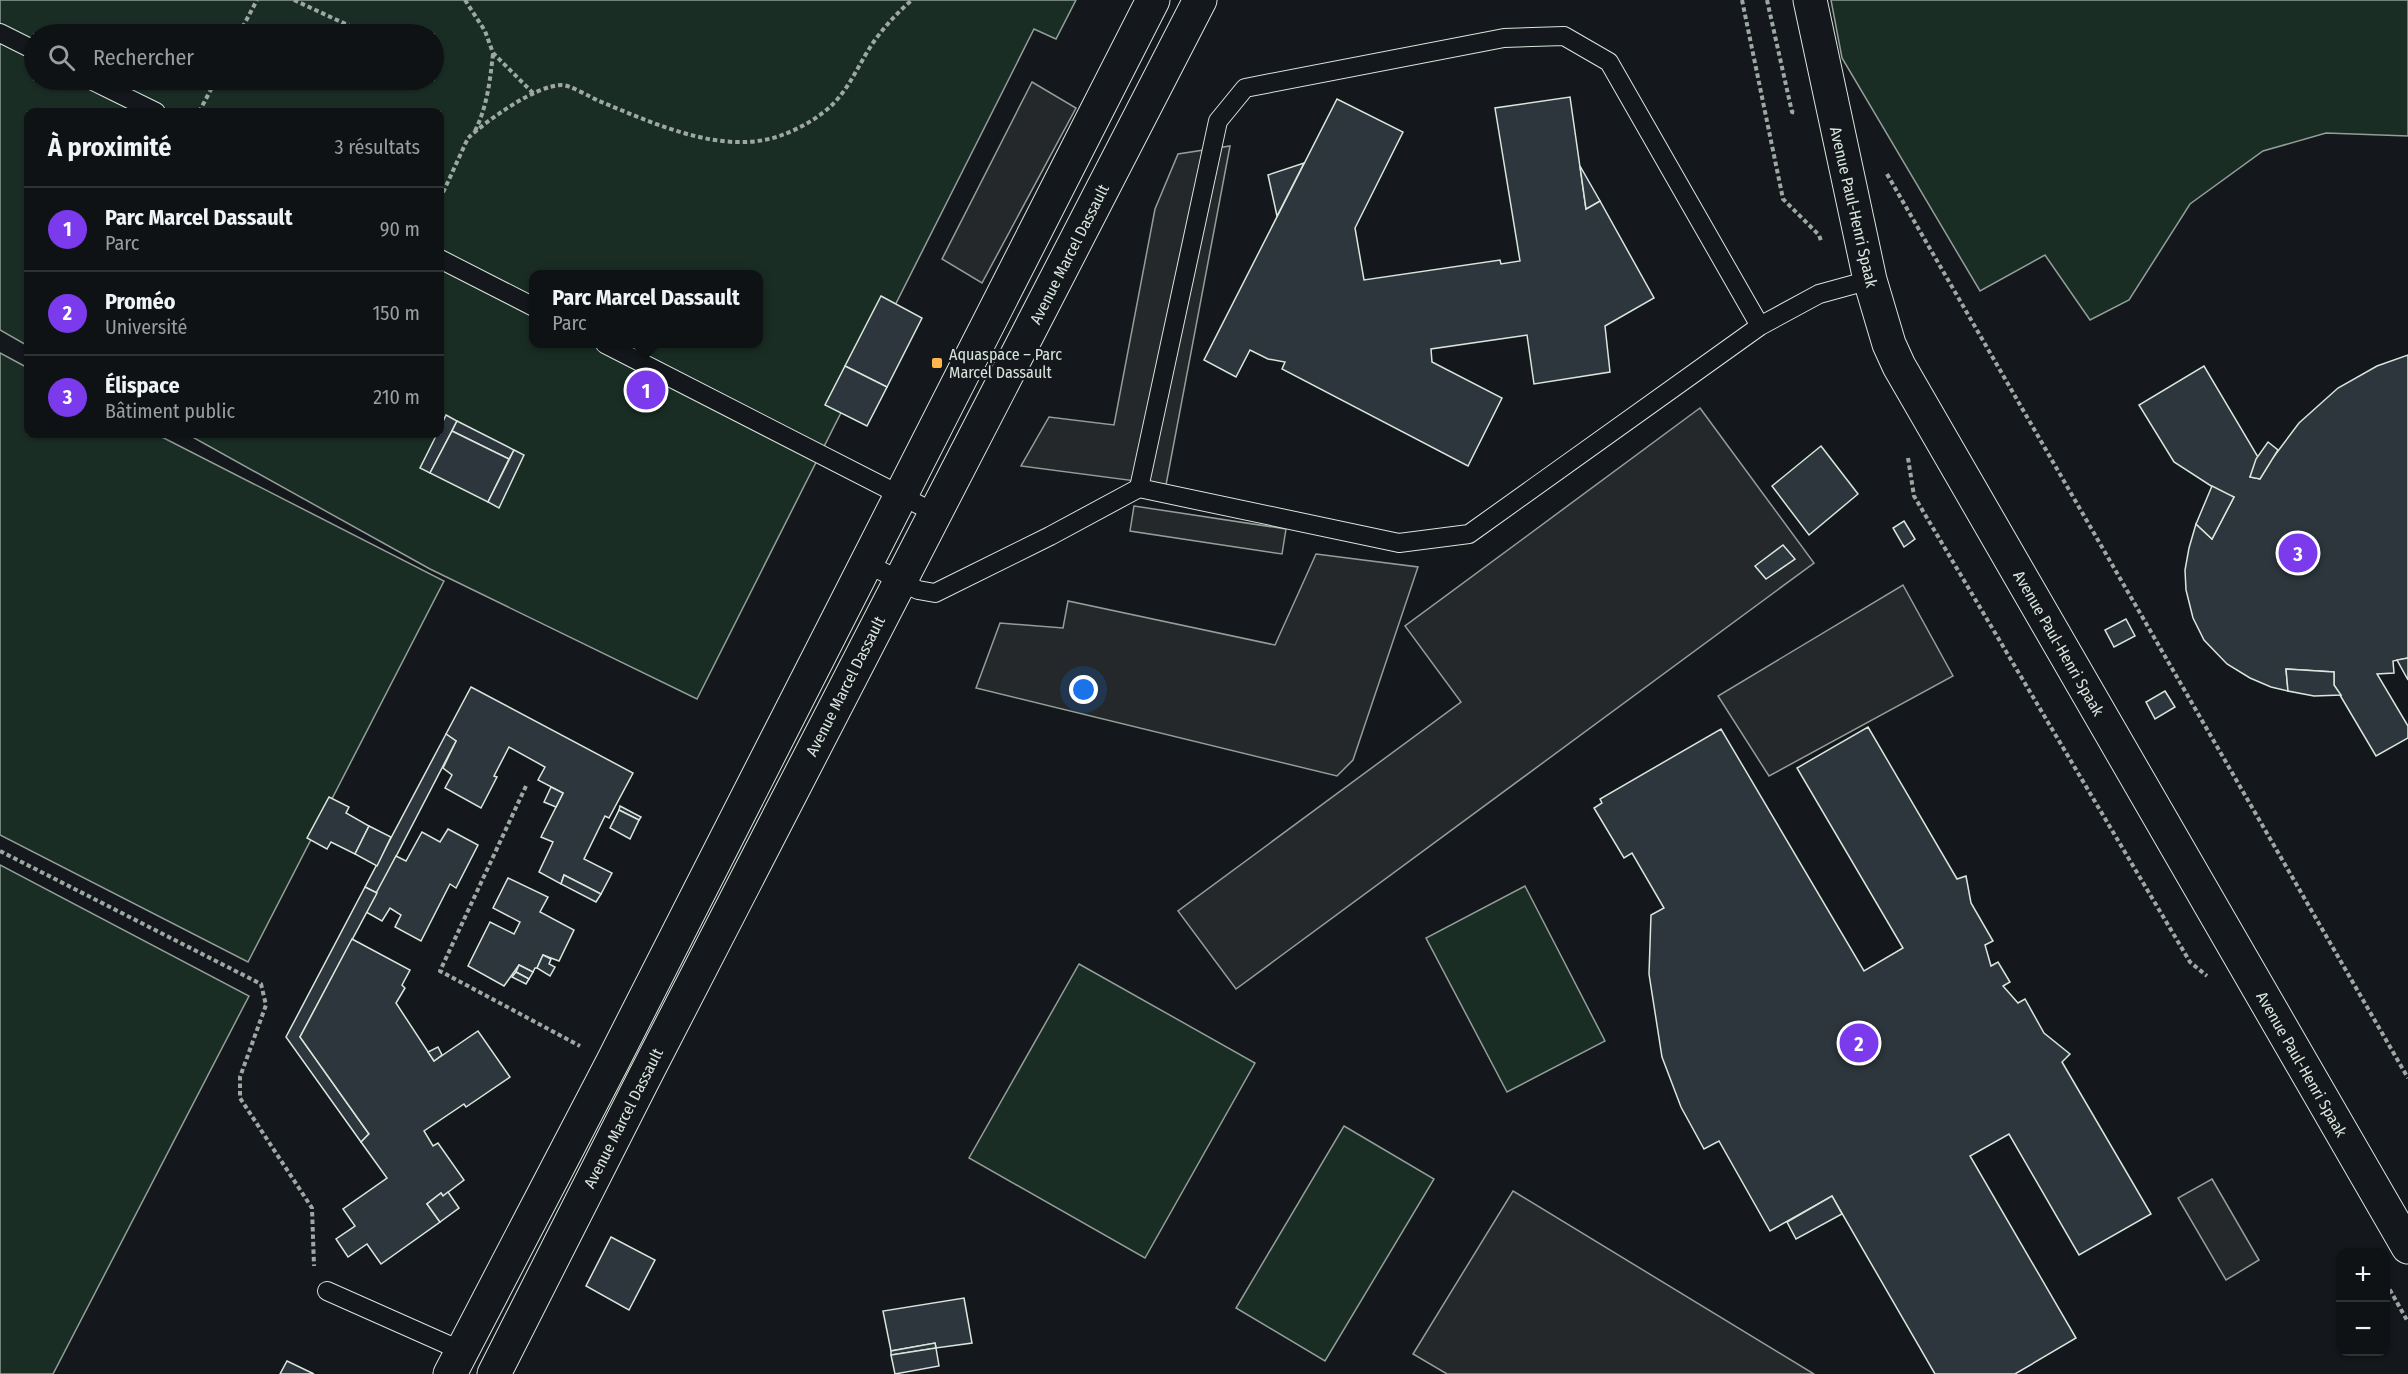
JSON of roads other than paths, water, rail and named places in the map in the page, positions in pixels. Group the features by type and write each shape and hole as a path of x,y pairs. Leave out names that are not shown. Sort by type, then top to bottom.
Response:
{"main road":[{"path":"456,1362 612,1063 1153,0"},
{"name":"Avenue Marcel Dassault","path":"494,1374 1200,0"},
{"name":"Avenue Paul-Henri Spaak","path":"1810,0 1870,280 1883,326 1899,366 2408,1247"}],"lane":[{"path":"0,33 24,45"},
{"path":"1139,488 1218,121 1245,88 1504,38 1564,36 1609,63 1760,326"},
{"path":"111,90 148,108"},
{"path":"444,261 529,304"},
{"path":"866,563 918,590 935,593 1050,536 1139,488 1399,543 1469,534 1760,326 1819,294 1870,280"},
{"path":"613,348 935,513"},
{"path":"327,1292 456,1362"}],"place":[{"name":"Aquaspace – Parc Marcel Dassault","path":"937,363"},
{"name":"Parc Marcel Dassault","path":"646,390"},
{"name":"Élispace","path":"2298,553"},
{"name":"Proméo","path":"1859,1043"}]}
